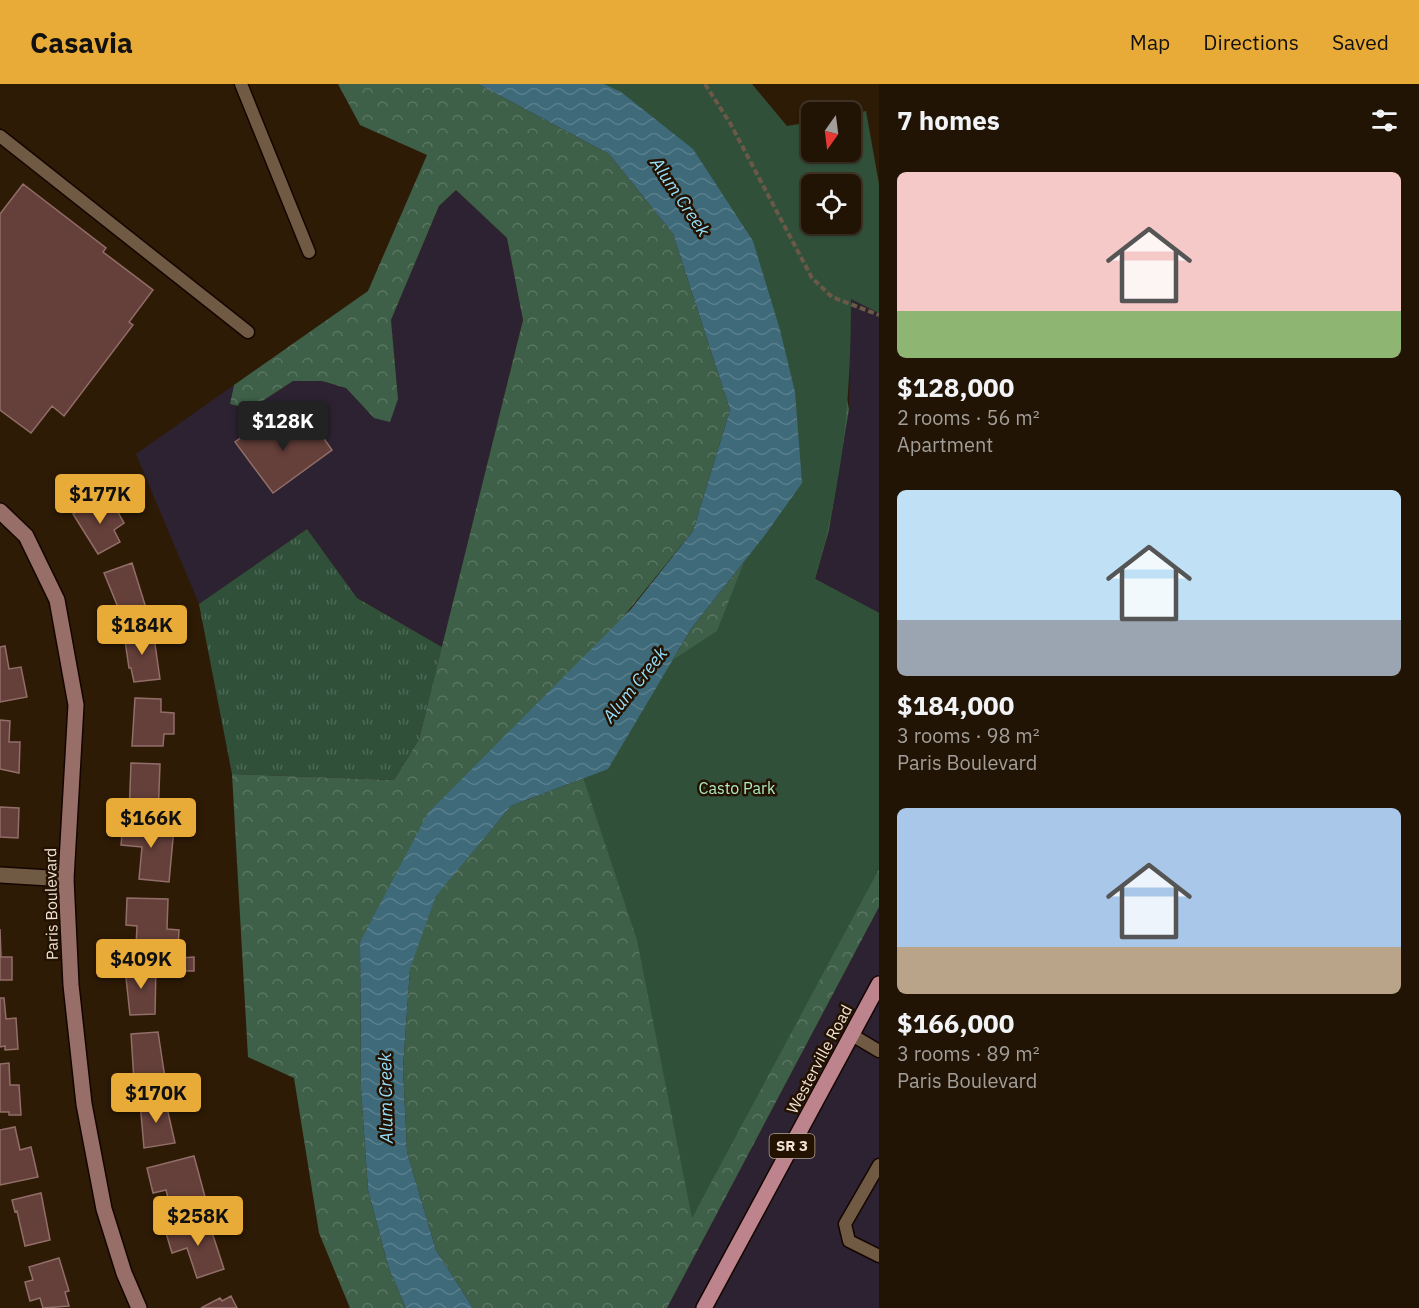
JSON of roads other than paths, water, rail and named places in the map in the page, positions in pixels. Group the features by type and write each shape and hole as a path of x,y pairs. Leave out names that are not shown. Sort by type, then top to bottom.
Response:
{"main road":[{"name":"Westerville Road","path":"704,1308 879,984"}],"street":[{"name":"Paris Boulevard","path":"0,511 26,536 57,600 74,693 76,705 66,879 71,985 84,1104 104,1209 124,1273 139,1308"},
{"path":"0,875 66,879"}],"lane":[{"path":"240,84 309,252"},
{"path":"0,136 248,332"},
{"path":"852,1035 879,1051"},
{"path":"879,1165 845,1224 849,1241 879,1256"}],"water":[{"name":"Alum Creek","path":"478,84 604,84 621,92 693,149 753,241 780,330 795,392 802,483 765,535 691,629 608,769 511,806 436,896 410,969 403,1068 407,1152 436,1250 473,1308 406,1308 389,1269 368,1190 361,1089 360,942 428,813 631,609 693,531 730,410 673,234 609,154"}],"park label":[{"name":"Casto Park","path":"737,788"}]}
